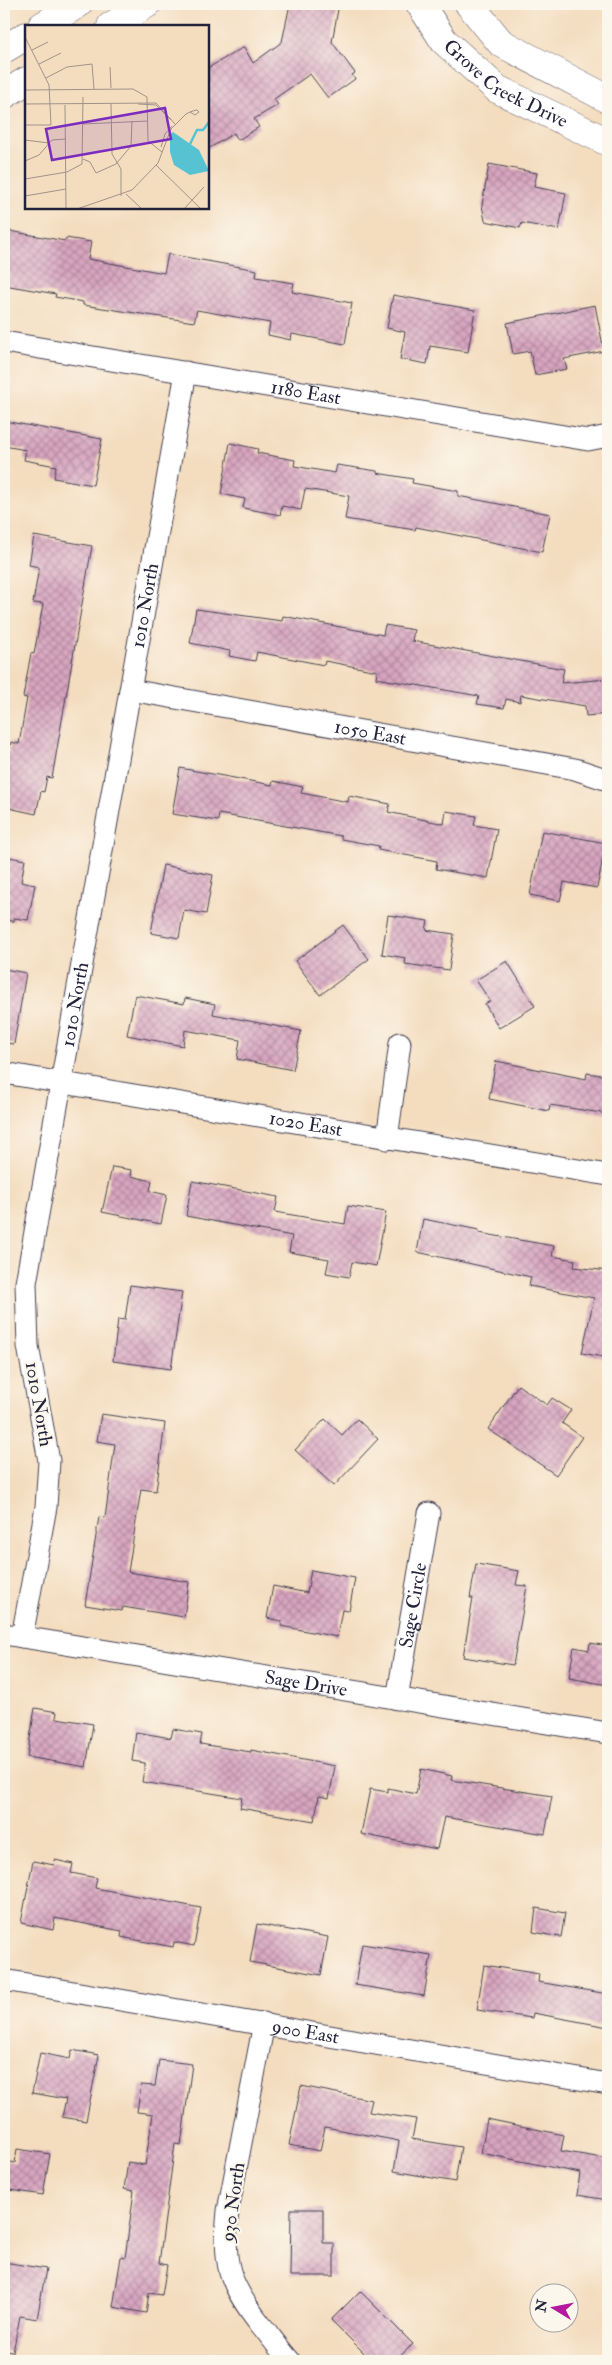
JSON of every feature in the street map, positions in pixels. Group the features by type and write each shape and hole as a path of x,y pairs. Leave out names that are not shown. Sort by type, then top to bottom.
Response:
{"street":[{"path":"44,25 78,4"},
{"path":"113,25 147,4"},
{"name":"Grove Creek Drive","path":"420,4 444,41 497,89 608,142"},
{"name":"Grove Creek Drive","path":"469,4 501,43 608,99"},
{"path":"4,49 25,37"},
{"path":"4,95 25,82"},
{"name":"1180 East","path":"4,342 588,440 608,436"},
{"name":"1010 North","path":"13,1636 46,1508 49,1461 28,1346 26,1283 186,372"},
{"name":"1050 East","path":"130,690 575,769 608,780"},
{"path":"387,1139 400,1043"},
{"name":"1020 East","path":"4,1073 608,1175"},
{"name":"Sage Circle","path":"397,1699 429,1513"},
{"name":"Sage Drive","path":"13,1636 608,1733"},
{"name":"900 East","path":"4,1980 264,2023 608,2084"},
{"name":"930 North","path":"264,2023 228,2211 225,2240 227,2262 234,2286 283,2359"}],"building":[{"path":"290,4 339,4 332,42 355,73 352,75 355,79 328,98 310,74 274,99 278,105 254,119 259,127 238,140 234,133 209,148 209,67 244,47 253,63 282,42"},
{"path":"489,164 537,173 534,187 566,193 559,230 522,223 520,228 485,221 482,205"},
{"path":"4,230 65,241 66,238 91,242 88,259 164,273 168,254 257,270 256,277 294,283 292,292 352,303 345,344 292,334 291,340 268,335 270,323 197,310 194,322 83,305 83,302 55,297 56,294 4,285"},
{"path":"393,295 475,310 468,352 430,346 427,364 400,359 405,332 387,328"},
{"path":"595,305 604,351 564,359 567,369 535,375 530,351 513,354 507,323"},
{"path":"4,421 102,439 93,485 54,478 56,466 24,460 26,450 4,446"},
{"path":"230,443 258,449 257,453 295,460 294,466 335,473 337,465 377,471 377,473 413,479 412,483 458,491 458,496 550,514 542,552 416,527 415,530 345,519 349,496 305,489 301,510 282,506 280,515 243,508 245,499 221,494"},
{"path":"34,536 92,546 52,778 47,777 44,792 41,791 36,814 4,807 4,752 9,752 11,742 19,744 27,698 23,697 31,653 34,654 43,604 33,603 39,567 29,565"},
{"path":"196,609 282,621 283,616 383,635 385,625 414,630 412,641 564,669 561,683 608,679 608,714 586,716 585,706 521,695 520,702 506,699 504,708 477,704 479,696 376,678 377,671 325,661 324,665 257,652 255,661 229,656 230,651 190,643"},
{"path":"180,768 272,785 273,781 303,787 301,793 348,802 349,796 390,804 388,812 444,824 446,811 476,816 474,825 497,829 488,878 436,869 437,861 378,850 379,846 341,839 341,836 219,814 218,821 172,814"},
{"path":"542,831 606,843 597,888 564,882 560,901 530,895"},
{"path":"4,856 25,860 21,882 35,885 28,920 14,918 14,921 4,920"},
{"path":"163,865 213,875 206,914 184,910 179,938 151,933"},
{"path":"388,915 428,921 426,930 454,934 449,970 405,964 406,958 382,954"},
{"path":"343,925 369,959 320,995 295,961"},
{"path":"507,961 535,1006 499,1028 485,1004 490,1001 476,980"},
{"path":"4,969 26,973 14,1044 4,1043"},
{"path":"135,995 184,1004 185,998 215,1004 213,1014 301,1031 293,1070 237,1059 240,1040 185,1030 183,1046 127,1035"},
{"path":"496,1061 586,1079 587,1073 608,1076 608,1114 550,1105 549,1111 489,1099"},
{"path":"112,1167 132,1170 131,1176 152,1181 150,1191 167,1195 161,1224 102,1212"},
{"path":"192,1181 278,1197 275,1212 345,1224 348,1206 386,1212 376,1266 352,1262 349,1277 326,1273 329,1259 289,1252 292,1236 186,1216"},
{"path":"423,1219 479,1230 479,1233 554,1246 552,1256 575,1260 574,1267 608,1271 608,1358 582,1353 594,1298 529,1286 531,1277 417,1252"},
{"path":"130,1285 182,1292 171,1369 113,1361 118,1319 125,1320"},
{"path":"518,1385 547,1405 552,1398 571,1410 562,1423 582,1437 556,1475 488,1429"},
{"path":"101,1414 165,1423 156,1491 141,1489 128,1572 189,1582 184,1617 123,1607 122,1611 85,1605 99,1517 105,1518 115,1444 97,1441"},
{"path":"325,1419 342,1435 357,1419 378,1439 334,1486 295,1450"},
{"path":"476,1564 519,1571 516,1585 527,1586 513,1665 463,1657 473,1598 470,1598"},
{"path":"311,1570 355,1578 349,1611 342,1610 337,1637 281,1626 282,1621 267,1618 273,1586 307,1593"},
{"path":"590,1643 608,1646 608,1685 569,1678 574,1647 589,1650"},
{"path":"35,1708 57,1712 56,1718 93,1724 86,1767 27,1757"},
{"path":"173,1729 202,1734 200,1744 251,1752 251,1750 335,1766 329,1798 319,1796 314,1821 240,1808 242,1798 142,1782 145,1763 132,1761 136,1732 171,1738"},
{"path":"421,1769 452,1776 451,1780 552,1796 545,1834 444,1817 437,1849 361,1834 370,1789 388,1792 388,1788 416,1794"},
{"path":"55,1860 73,1864 71,1873 97,1878 95,1888 201,1908 194,1946 174,1942 173,1947 121,1937 122,1931 55,1918 53,1930 21,1923 33,1861 54,1865"},
{"path":"536,1908 565,1913 561,1937 533,1932"},
{"path":"257,1924 328,1937 321,1975 250,1962"},
{"path":"362,1944 431,1955 424,1996 355,1985"},
{"path":"484,1965 539,1974 538,1982 608,1994 608,2027 533,2013 532,2018 477,2010"},
{"path":"72,2050 99,2055 86,2121 62,2117 66,2099 32,2093 40,2053 70,2059"},
{"path":"159,2060 192,2064 181,2145 175,2144 159,2263 167,2265 162,2295 149,2293 146,2313 113,2307 121,2257 125,2258 134,2191 124,2189 128,2162 145,2165 153,2114 137,2112 141,2085 155,2086"},
{"path":"301,2086 372,2100 369,2112 416,2119 412,2139 461,2147 455,2182 394,2171 399,2141 325,2127 320,2151 289,2145"},
{"path":"487,2119 564,2135 561,2151 608,2159 608,2200 577,2195 580,2173 481,2153"},
{"path":"17,2149 50,2154 43,2195 4,2189 7,2161 15,2163"},
{"path":"291,2209 323,2209 323,2243 334,2243 334,2276 290,2276"},
{"path":"4,2262 46,2269 37,2319 20,2316 13,2352 4,2351"},
{"path":"360,2291 413,2344 395,2361 372,2361 331,2320"}]}
